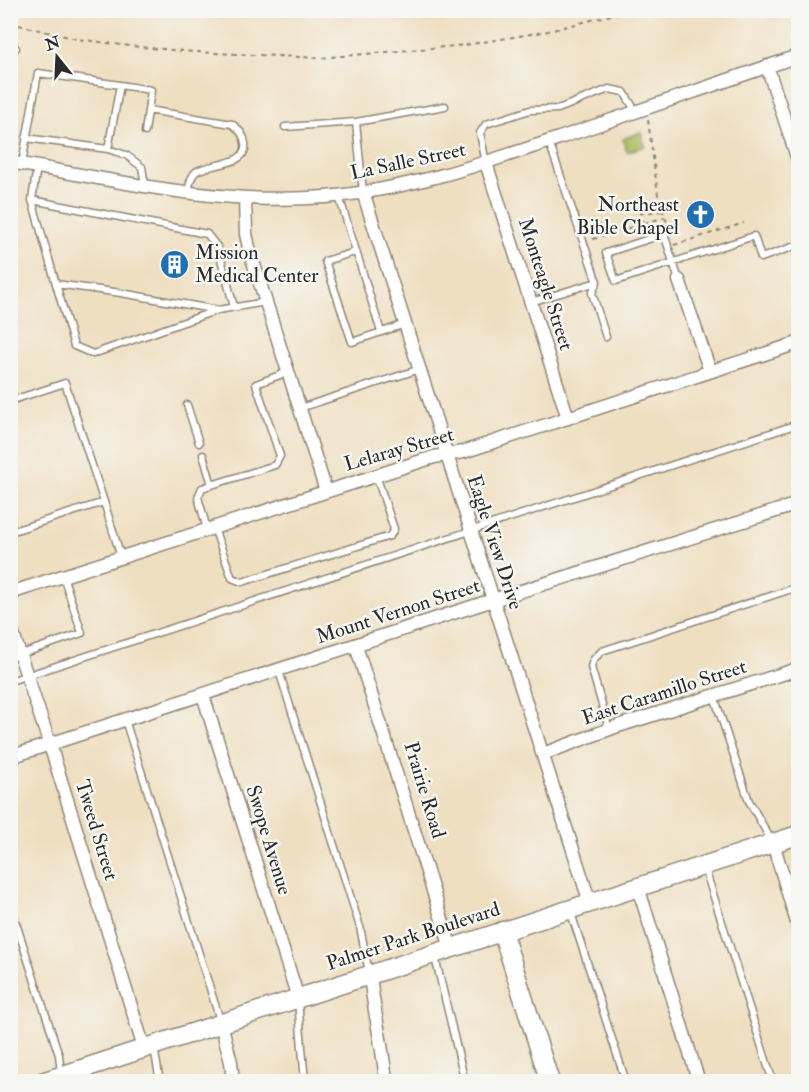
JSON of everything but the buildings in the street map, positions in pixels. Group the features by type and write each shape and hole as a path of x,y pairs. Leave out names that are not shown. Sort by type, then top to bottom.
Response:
{"main road":[{"name":"Palmer Park Boulevard","path":"42,1082 62,1078 221,1023 798,835"},
{"path":"502,931 549,1082"}],"street":[{"name":"La Salle Street","path":"16,163 188,192 245,198 265,199 363,192 426,180 486,163 798,56"},
{"path":"767,66 794,131 798,160"},
{"name":"Monteagle Street","path":"486,163 568,418"},
{"name":"Eagle View Drive","path":"363,192 590,903"},
{"path":"245,198 246,234 326,491"},
{"path":"679,280 710,372"},
{"name":"Lelaray Street","path":"10,593 376,475 434,457 463,452 798,343"},
{"name":"Mount Vernon Street","path":"10,758 493,600 798,504"},
{"name":"Tweed Street","path":"10,625 15,657 27,676 149,1047"},
{"name":"Prairie Road","path":"356,646 443,951"},
{"name":"East Caramillo Street","path":"543,754 609,729 798,669"},
{"name":"Swope Avenue","path":"202,695 298,998"},
{"path":"772,843 798,926"},
{"path":"638,887 699,1082"},
{"path":"370,974 383,1048 386,1082"},
{"path":"221,1023 231,1062 233,1082"}],"lane":[{"path":"16,163 26,138 38,73 151,90 145,132"},
{"path":"108,149 120,85"},
{"path":"486,163 480,133 486,124 530,110 558,109 609,89 624,92 640,110"},
{"path":"285,127 356,122 445,106"},
{"path":"148,110 232,124 240,130 244,137 246,146 242,155 235,160 198,171 192,176 188,192"},
{"path":"356,122 363,192"},
{"path":"26,138 108,149 126,155 142,167 145,185"},
{"path":"548,142 597,282 592,293 606,337"},
{"path":"37,166 32,200 74,346 93,354 218,310 266,302"},
{"path":"339,195 381,332"},
{"path":"32,200 207,234 218,248 234,307"},
{"path":"679,280 673,262 663,234 606,253 616,281 673,262 754,236 761,258 798,245"},
{"path":"355,252 325,261 352,342 406,324"},
{"path":"531,302 597,282"},
{"path":"56,284 218,310"},
{"path":"300,408 420,369"},
{"path":"288,372 256,384 280,456 275,465 202,488 198,497 232,578 242,582 390,536 393,529 376,475"},
{"path":"10,401 65,383 121,557"},
{"path":"187,405 199,443"},
{"path":"10,681 798,424"},
{"path":"203,455 212,484"},
{"path":"10,532 104,502"},
{"path":"15,657 82,633 63,576"},
{"path":"609,729 591,667 592,660 602,651 798,587"},
{"path":"279,671 360,927 370,974"},
{"path":"714,696 749,801 772,843"},
{"path":"125,720 221,1023"},
{"path":"704,866 774,1082"},
{"path":"10,905 59,1055 62,1078"},
{"path":"569,910 626,1082"},
{"path":"443,951 465,1082"},
{"path":"298,998 305,1082"},
{"path":"149,1047 160,1082"}],"path":[{"path":"10,24 77,39 130,46 205,53 320,58 466,45 548,31 631,10"},
{"path":"640,110 648,121 658,195 674,246 744,223"},
{"path":"645,145 651,143"},
{"path":"644,223 640,212 663,211"},
{"path":"593,239 665,217"},
{"path":"599,224 604,236"}],"green space":[{"path":"641,132 645,146 627,152 623,139"}],"place":[{"name":"Northeast Bible Chapel","path":"700,215"},
{"name":"Mission Medical Center","path":"174,264"}]}
